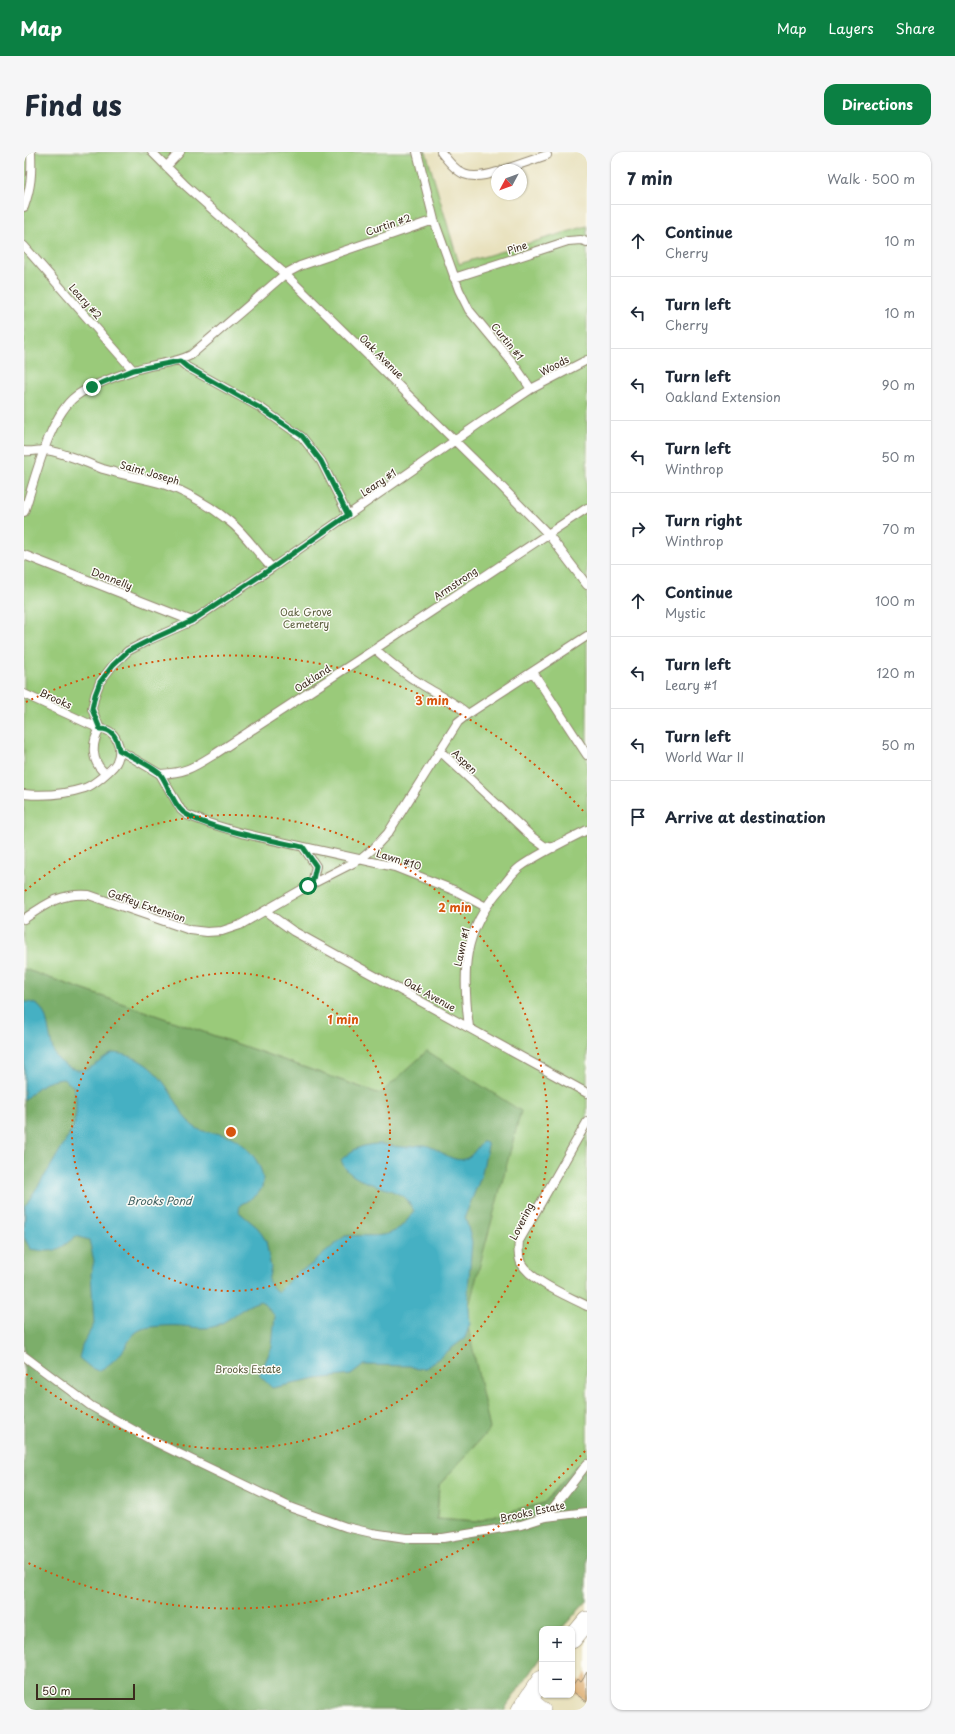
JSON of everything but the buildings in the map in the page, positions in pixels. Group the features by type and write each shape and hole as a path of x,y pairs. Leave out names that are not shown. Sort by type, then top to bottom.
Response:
{"street":[{"path":"575,1635 587,1621"},
{"path":"531,1706 539,1686"}],"lane":[{"path":"24,207 30,190 32,176 31,152"},
{"name":"Oak Avenue","path":"152,152 166,168 285,274 455,441 548,534 587,585"},
{"path":"166,168 180,152"},
{"path":"417,152 434,220"},
{"path":"442,152 453,166 468,176 477,178 491,174"},
{"path":"520,164 547,155"},
{"name":"Curtin #2","path":"285,274 300,266 434,220"},
{"name":"Curtin #1","path":"434,220 454,278 469,310 513,363 531,389"},
{"name":"Pine","path":"454,278 568,241 582,240 587,242"},
{"name":"Leary #2","path":"24,246 133,370"},
{"path":"24,512 53,427 62,410 76,396 92,387 133,370 180,361 191,356 285,274"},
{"name":"Woods","path":"531,389 587,360"},
{"path":"180,361 187,367 260,408 302,436 321,461 348,515"},
{"path":"455,441 531,389"},
{"name":"Leary #1","path":"100,729 92,709 100,682 113,665 132,649 192,621 272,568 455,441"},
{"path":"24,451 45,450"},
{"name":"Saint Joseph","path":"45,450 118,473 162,484 185,493 209,506 230,522 248,539 261,557 272,568"},
{"name":"Armstrong","path":"374,648 587,508"},
{"name":"Donnelly","path":"24,555 192,621"},
{"name":"Aspen","path":"553,848 544,846 532,837 440,751 458,722 468,714 533,672 551,658 587,636"},
{"path":"374,648 391,664 456,704 468,714"},
{"name":"Oakland","path":"160,774 176,773 188,770 215,754 374,648"},
{"path":"533,672 587,755"},
{"name":"Brooks","path":"24,694 100,729 106,729 114,735 119,750"},
{"path":"100,729 96,735 94,758 100,769 105,773"},
{"path":"24,794 36,795 86,788 100,779 112,768 118,761 119,750 160,774 181,810 187,815 241,833 361,859"},
{"name":"Lawn #10","path":"361,859 388,833 440,751"},
{"name":"Lawn #1","path":"469,1027 464,991 465,964 472,933 486,907 520,867 587,830"},
{"path":"303,847 316,866 312,884"},
{"name":"Lawn #10","path":"361,859 383,864 425,878 456,891 486,907"},
{"name":"Gaffey Extension","path":"24,919 41,907 64,895 75,894 89,895 190,930 207,932 222,931 240,925 312,884 361,859"},
{"name":"Oak Avenue","path":"265,911 293,931 587,1093"},
{"name":"Lovering","path":"586,1304 536,1278 528,1272 521,1262 518,1252 519,1241 587,1122"},
{"name":"Brooks Estate","path":"24,1356 91,1406 153,1441 292,1508 346,1527 372,1533 406,1538 443,1538 521,1525 546,1517 587,1512"},
{"path":"546,1517 587,1464"}],"green space":[{"name":"Oak Grove Cemetery","path":"24,152 426,152 459,264 587,226 587,1473 576,1466 544,1503 475,1522 437,1519 439,1485 490,1429 380,1094 24,969"},
{"name":"Brooks Estate","path":"24,969 380,1094 427,1051 521,1111 466,1317 490,1429 439,1485 437,1519 475,1522 544,1503 576,1466 587,1473 587,1601 564,1626 539,1626 539,1659 504,1710 24,1710"}],"water":[{"name":"Brooks Pond","path":"24,1002 34,1003 44,1014 53,1051 58,1059 66,1066 76,1070 87,1069 113,1053 124,1055 142,1062 164,1082 184,1116 192,1125 205,1132 229,1136 236,1139 249,1151 260,1167 263,1176 263,1184 260,1191 256,1195 240,1205 239,1212 258,1228 266,1241 271,1268 268,1281 278,1292 299,1271 308,1267 345,1236 384,1235 399,1228 414,1211 405,1198 397,1193 352,1175 341,1160 349,1153 361,1147 379,1144 406,1147 424,1145 430,1146 451,1157 461,1160 469,1157 482,1142 486,1142 488,1146 481,1177 465,1216 472,1242 468,1290 470,1324 465,1338 426,1368 417,1369 410,1366 364,1365 351,1375 317,1379 272,1388 259,1375 272,1347 275,1316 261,1301 249,1306 222,1323 212,1327 167,1326 142,1329 132,1336 122,1352 108,1365 98,1371 91,1368 79,1358 82,1346 94,1324 91,1274 94,1261 89,1240 76,1236 60,1248 45,1251 30,1249 24,1237 25,1206 73,1128 76,1113 76,1097 73,1086 63,1079 51,1081 42,1085 24,1100"}],"route":[{"path":"92,387 133,370 180,361 204,377 260,408 302,436 321,461 348,515 192,621 128,651 113,665 100,682 92,709 100,729 106,729 114,735 117,740 119,750 160,774 181,810 187,815 241,833 303,847 316,866 312,884 308,886"}]}
